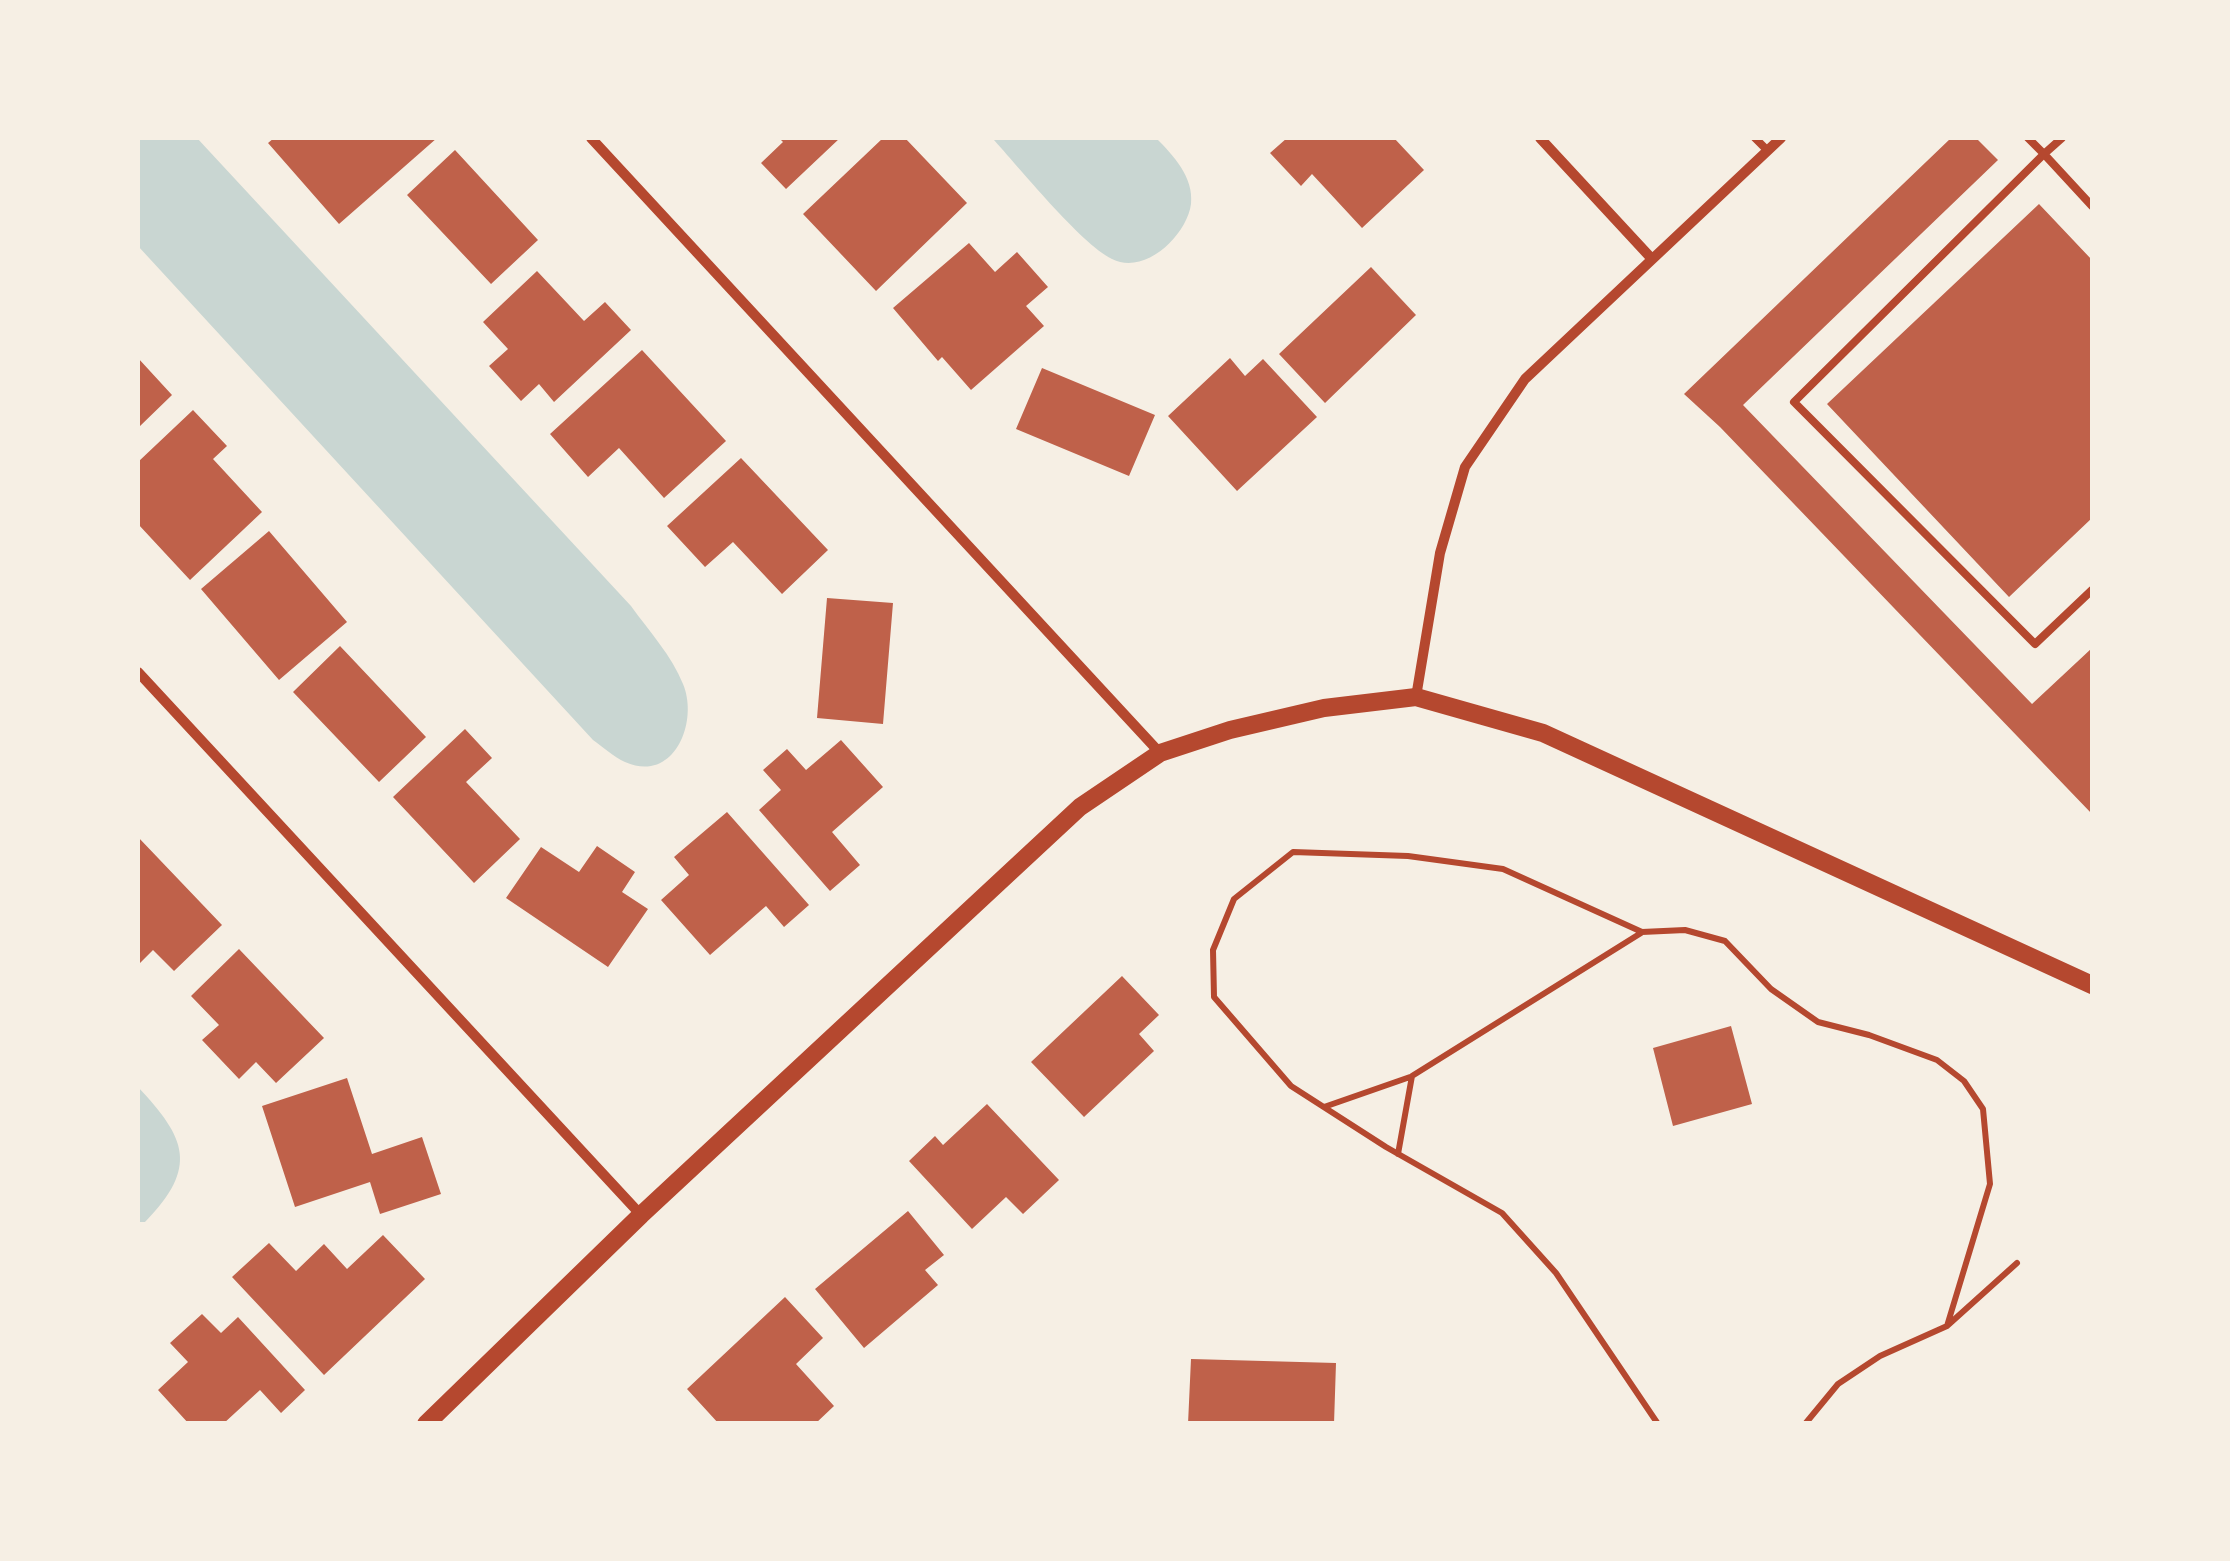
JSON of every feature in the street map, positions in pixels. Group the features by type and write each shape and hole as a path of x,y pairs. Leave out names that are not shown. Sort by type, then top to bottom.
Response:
{"street":[{"path":"592,138 1160,753"},
{"path":"1540,138 1652,259"},
{"path":"1416,697 1440,553 1465,467 1525,379 1781,138"},
{"path":"138,672 642,1215"},
{"path":"426,1424 642,1215 1080,807 1160,753 1230,730 1324,708 1416,697 1543,733 2092,985"}],"lane":[{"path":"1755,138 1767,150"},
{"path":"2028,138 2092,206"},
{"path":"2062,138 1794,402 2034,644 2092,590"}],"path":[{"path":"1658,1424 1556,1274 1502,1213 1398,1154 1291,1086 1214,997 1213,950 1234,899 1293,852 1408,856 1503,869 1642,932 1684,930 1725,941 1771,989 1818,1022 1937,1060 1964,1080 1983,1109 1990,1184 1948,1326"},
{"path":"1324,1106 1412,1076 1642,932"},
{"path":"1398,1154 1412,1076"},
{"path":"1805,1424 1838,1384 1880,1356 1948,1326 2017,1263"}],"shaded area":[{"path":"138,138 197,138 631,606 673,664 687,699 685,731 669,757 642,767 621,760 593,740 138,246"},
{"path":"992,138 1156,138 1186,176 1191,194 1188,216 1173,240 1150,257 1125,263 1112,259 1067,221"},
{"path":"138,1087 167,1122 180,1153 173,1185 145,1222 138,1222"}],"building":[{"path":"274,138 437,138 339,224 268,143"},
{"path":"779,138 840,138 786,189 761,163 783,142"},
{"path":"883,138 905,138 967,203 876,291 803,214"},
{"path":"1287,138 1394,138 1424,170 1362,228 1312,174 1301,186 1270,153"},
{"path":"1951,138 1976,138 1998,160 1743,405 2032,704 2092,648 2092,814 1684,394"},
{"path":"455,150 538,240 491,284 407,195"},
{"path":"2039,204 2092,260 2092,518 2009,597 1827,404"},
{"path":"969,243 995,272 1017,252 1048,287 1026,306 1044,326 971,390 942,357 938,361 893,308"},
{"path":"1371,267 1416,315 1325,403 1279,354"},
{"path":"537,271 584,321 605,302 631,330 554,402 539,384 521,401 489,366 508,349 483,322"},
{"path":"642,350 726,441 664,498 619,448 588,477 550,434"},
{"path":"138,358 172,395 138,428"},
{"path":"1230,358 1245,376 1263,359 1317,417 1237,491 1168,416"},
{"path":"1042,368 1155,415 1129,476 1016,429"},
{"path":"193,410 227,446 213,459 262,512 190,580 138,524 138,462"},
{"path":"741,458 828,550 782,594 733,542 705,567 667,526"},
{"path":"269,531 347,622 279,680 201,589"},
{"path":"827,598 893,603 883,724 817,718"},
{"path":"340,646 426,737 379,782 293,692"},
{"path":"465,729 492,758 466,782 520,839 474,883 393,797"},
{"path":"841,740 883,787 832,832 860,865 830,891 759,810 781,790 763,770 787,749 806,770"},
{"path":"727,812 809,905 784,927 766,906 710,955 661,900 689,875 674,857"},
{"path":"138,837 222,925 174,971 153,950 140,963 138,960"},
{"path":"597,846 635,872 622,892 648,909 608,967 506,898 541,847 579,872"},
{"path":"239,949 324,1038 276,1083 256,1062 239,1079 202,1040 219,1025 191,996"},
{"path":"1122,976 1159,1015 1139,1034 1154,1051 1084,1117 1031,1062"},
{"path":"1731,1026 1752,1104 1673,1126 1653,1048"},
{"path":"347,1078 372,1154 422,1137 441,1194 380,1214 370,1182 295,1207 262,1106"},
{"path":"987,1104 1059,1180 1023,1214 1006,1197 972,1229 909,1161 935,1136 943,1145"},
{"path":"908,1211 944,1255 925,1270 938,1285 864,1348 815,1289"},
{"path":"383,1235 425,1279 324,1375 232,1277 269,1243 296,1271 324,1244 347,1269"},
{"path":"785,1297 823,1338 796,1364 834,1406 815,1424 719,1424 687,1389"},
{"path":"202,1314 221,1333 238,1317 305,1390 281,1413 260,1390 223,1424 189,1424 158,1390 188,1362 170,1343"},
{"path":"1191,1359 1336,1363 1334,1424 1188,1424"}]}
